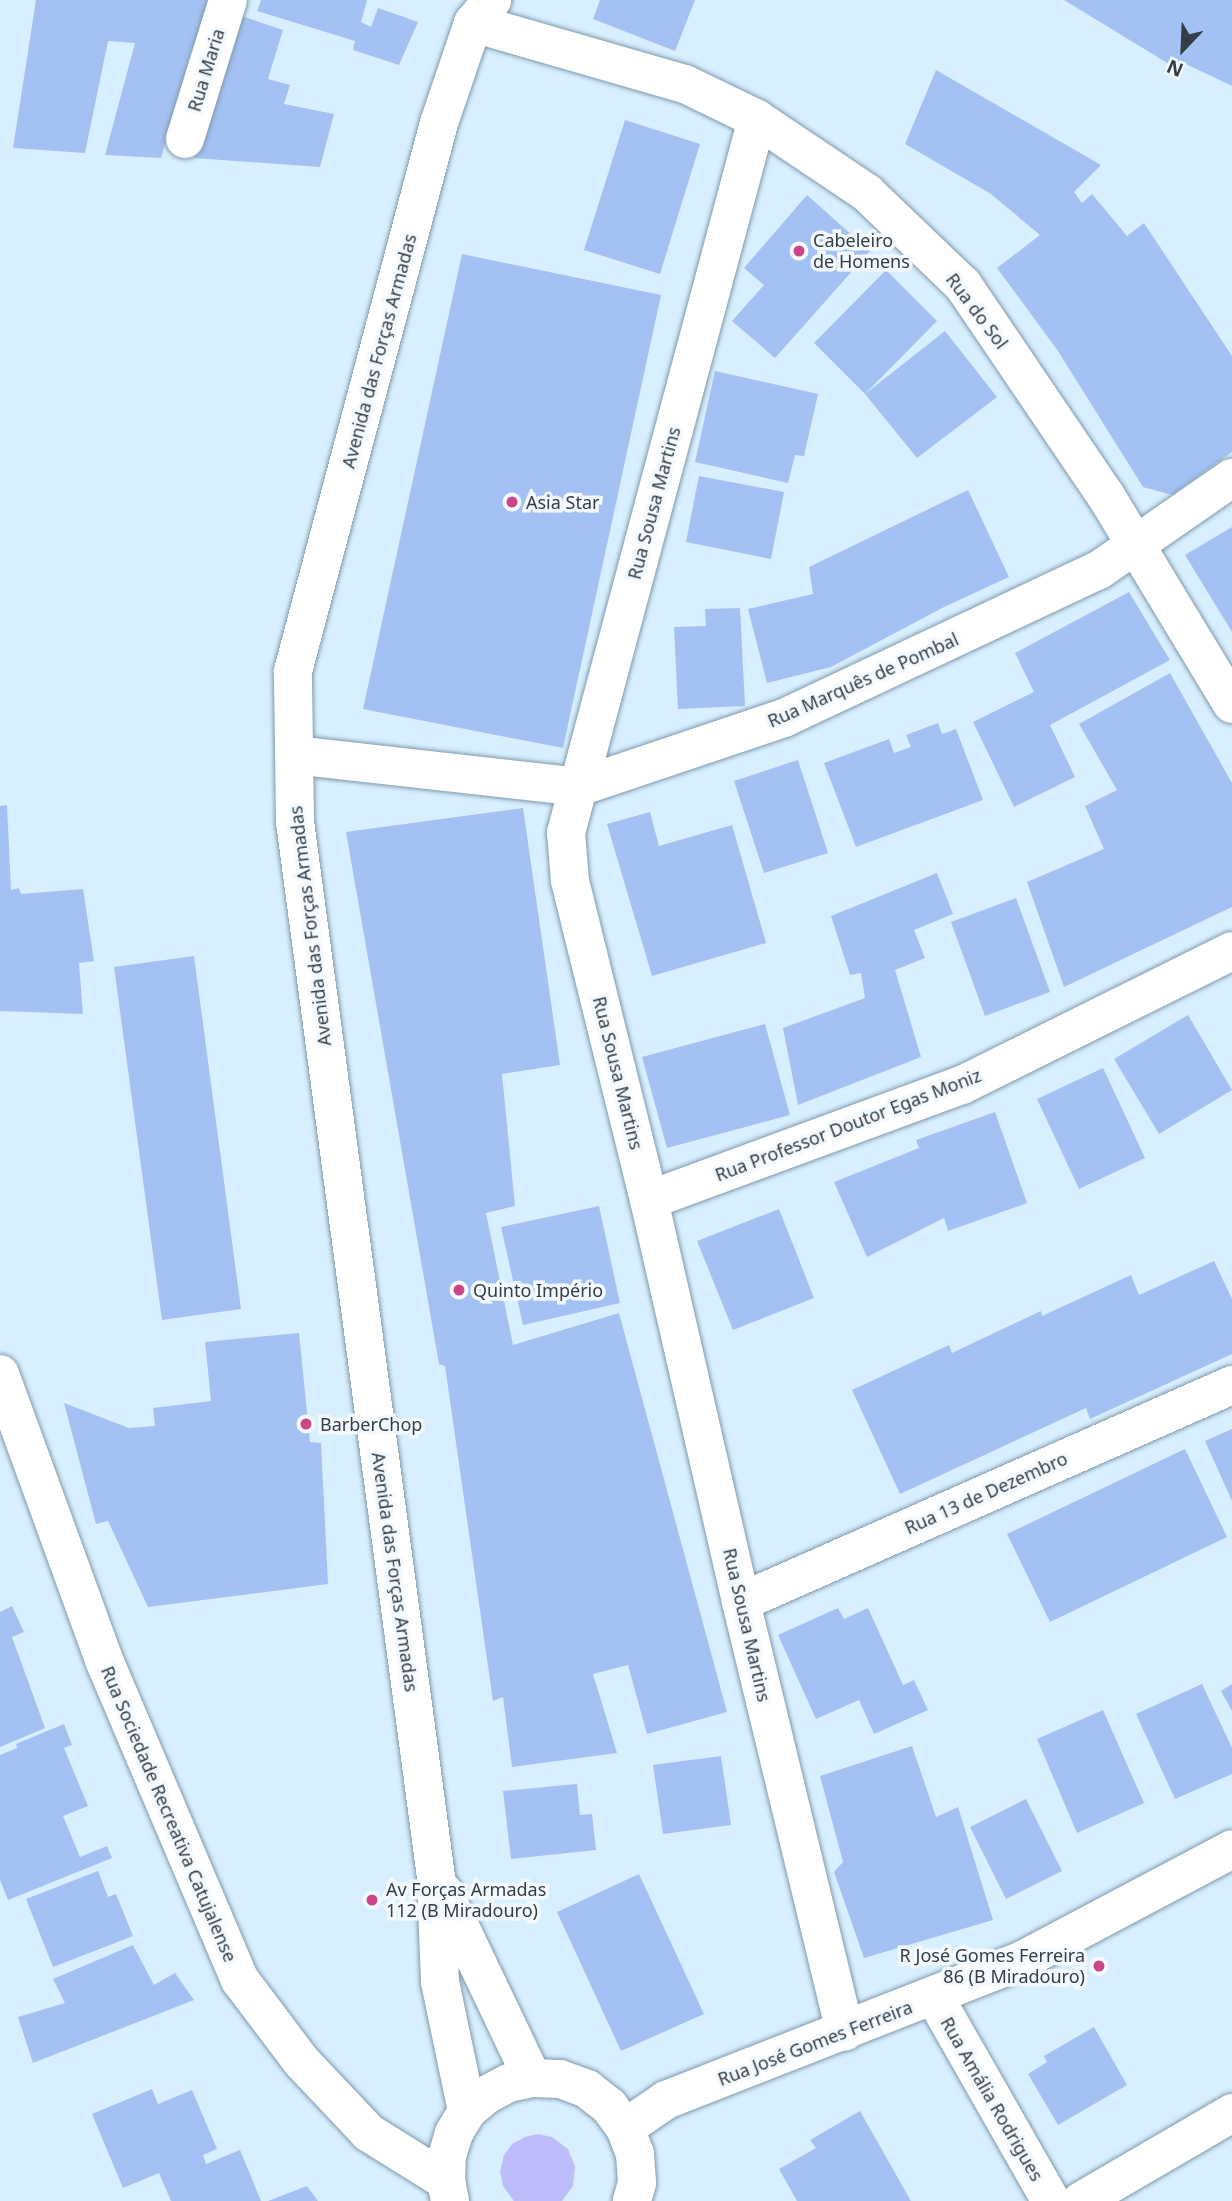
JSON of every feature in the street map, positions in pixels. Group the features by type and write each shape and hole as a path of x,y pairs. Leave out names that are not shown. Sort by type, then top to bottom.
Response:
{"street":[{"name":"Rua Maria","path":"185,139 228,0"},
{"name":"Rua do Sol","path":"483,12 685,84 757,119 867,193 963,285 1106,496 1232,704"},
{"name":"Avenida das Forças Armadas","path":"467,2111 440,1982 436,1877 295,822 293,671 439,123 483,12"},
{"name":"Rua Sousa Martins","path":"757,119 566,833 570,881 649,1200 741,1602 845,2032"},
{"name":"Rua Marquês de Pombal","path":"294,755 579,788 784,718 1099,570 1232,478"},
{"name":"Rua Professor Doutor Egas Moniz","path":"649,1200 962,1085 1232,951"},
{"name":"Rua Sociedade Recreativa Catujalense","path":"0,1374 104,1660 240,1980 301,2061 369,2133 448,2191"},
{"name":"Rua 13 de Dezembro","path":"741,1602 1232,1384"},
{"name":"Rua José Gomes Ferreira","path":"625,2128 666,2100 1019,1962 1232,1849"},
{"name":"Avenida das Forças Armadas","path":"436,1877 532,2078"},
{"name":"Rua Amália Rodrigues","path":"934,1997 1051,2201"},
{"path":"448,2191 447,2156 454,2133 467,2111 486,2095 509,2083 532,2078 560,2079 587,2089 609,2106 625,2128 635,2154 637,2183 632,2201"},
{"path":"1081,2201 1232,2113"}],"shaded area":[{"path":"538,2134 552,2137 568,2149 575,2167 573,2186 562,2201 514,2201 503,2186 500,2171 504,2155 512,2144"}],"building":[{"path":"36,0 213,0 198,49 192,48 161,158 105,155 135,43 108,41 85,153 13,148"},
{"path":"261,0 367,0 361,22 371,27 378,8 418,22 399,65 353,50 355,41 257,11"},
{"path":"600,0 695,0 675,51 593,19"},
{"path":"1064,0 1232,0 1232,86 1186,64 1182,72"},
{"path":"236,14 283,30 268,79 290,85 284,104 334,114 320,167 194,158"},
{"path":"936,70 1101,165 1074,192 1082,203 1092,194 1127,236 1144,223 1232,356 1232,452 1172,495 1143,487 1058,351 997,268 1040,235 991,194 905,144"},
{"path":"625,120 700,144 660,274 584,250"},
{"path":"807,195 870,251 775,358 732,321 764,285 744,268"},
{"name":"Asia Star","path":"462,254 661,295 563,748 363,709"},
{"path":"886,270 937,321 865,394 814,343"},
{"path":"945,331 997,397 917,458 865,394"},
{"path":"715,371 818,394 804,456 795,455 788,483 695,462"},
{"path":"699,476 784,492 771,559 686,542"},
{"path":"968,490 1009,577 944,607 831,667 767,683 748,609 813,594 809,567"},
{"path":"1232,527 1232,632 1185,555"},
{"path":"1129,592 1170,660 1050,725 1075,777 1014,807 973,722 1034,692 1015,653"},
{"path":"740,608 745,706 678,709 674,627 706,626 705,609"},
{"path":"1170,673 1232,783 1232,907 1064,987 1027,882 1104,849 1085,806 1117,790 1079,724"},
{"path":"938,723 942,734 956,729 983,800 856,847 824,763 889,739 894,753 911,747 906,735"},
{"path":"798,760 828,853 764,873 734,781"},
{"path":"7,805 11,890 19,888 21,894 83,889 94,961 79,963 83,1014 0,1011 0,806"},
{"path":"523,808 560,1065 502,1074 515,1206 486,1213 513,1345 619,1313 727,1712 647,1734 628,1665 593,1674 617,1753 512,1767 503,1697 493,1701 445,1366 439,1364 346,832"},
{"path":"650,812 659,846 732,825 766,943 652,976 607,824"},
{"path":"937,873 953,914 914,930 925,958 895,970 921,1057 798,1105 783,1028 865,998 861,973 850,975 831,916"},
{"path":"1016,898 1050,992 985,1016 951,922"},
{"path":"194,956 241,1309 162,1320 114,967"},
{"path":"1188,1015 1232,1090 1159,1134 1114,1059"},
{"path":"765,1024 790,1115 667,1148 642,1057"},
{"path":"1103,1068 1145,1158 1079,1189 1037,1099"},
{"path":"995,1112 1027,1203 948,1231 944,1218 867,1257 834,1182 919,1148 916,1140"},
{"path":"599,1206 620,1303 523,1325 501,1227"},
{"path":"779,1209 814,1298 733,1330 697,1241"},
{"path":"1214,1261 1232,1299 1232,1354 1090,1419 1086,1408 900,1494 852,1390 949,1345 952,1353 1041,1311 1042,1316 1131,1275 1139,1295"},
{"path":"299,1333 310,1442 321,1443 328,1584 148,1607 108,1521 96,1524 64,1403 129,1428 155,1426 153,1408 211,1401 205,1342"},
{"path":"1232,1429 1232,1501 1205,1441"},
{"path":"1185,1449 1227,1537 1050,1622 1007,1534"},
{"path":"12,1606 24,1632 12,1637 45,1728 0,1747 0,1612"},
{"path":"838,1608 844,1619 868,1608 903,1685 914,1680 928,1710 874,1734 859,1700 816,1719 778,1635"},
{"path":"1202,1684 1232,1748 1232,1774 1175,1799 1136,1714"},
{"path":"1232,1684 1232,1711 1221,1691"},
{"path":"1103,1710 1144,1803 1077,1833 1037,1739"},
{"path":"64,1724 72,1745 64,1748 88,1806 63,1816 80,1857 107,1846 112,1858 8,1900 0,1880 0,1755 17,1748 16,1744"},
{"path":"912,1746 936,1817 958,1807 993,1920 864,1958 834,1872 843,1862 820,1776"},
{"path":"721,1756 731,1825 663,1834 653,1765"},
{"path":"577,1784 580,1815 592,1814 596,1850 511,1859 503,1791"},
{"path":"1026,1799 1062,1871 1006,1899 970,1827"},
{"path":"98,1871 108,1897 116,1894 133,1936 53,1967 26,1899"},
{"path":"639,1874 704,2014 621,2051 557,1912"},
{"path":"133,1945 154,1985 175,1973 194,2000 33,2063 18,2017 65,2003 53,1979"},
{"path":"1094,2027 1127,2085 1058,2125 1028,2074 1047,2062 1044,2056"},
{"path":"152,2089 158,2104 192,2090 217,2149 203,2155 206,2164 240,2150 261,2201 171,2201 159,2173 123,2188 92,2114"},
{"path":"860,2111 911,2201 797,2201 779,2169 816,2148 810,2140"},
{"path":"307,2186 318,2201 268,2201"}],"place":[{"name":"Cabeleiro de Homens","path":"799,251"},
{"name":"Asia Star","path":"512,502"},
{"name":"Quinto Império","path":"459,1290"},
{"name":"BarberChop","path":"306,1424"},
{"name":"Av Forças Armadas 112 (B Miradouro)","path":"372,1900"},
{"name":"R José Gomes Ferreira 86 (B Miradouro)","path":"1099,1966"}]}
